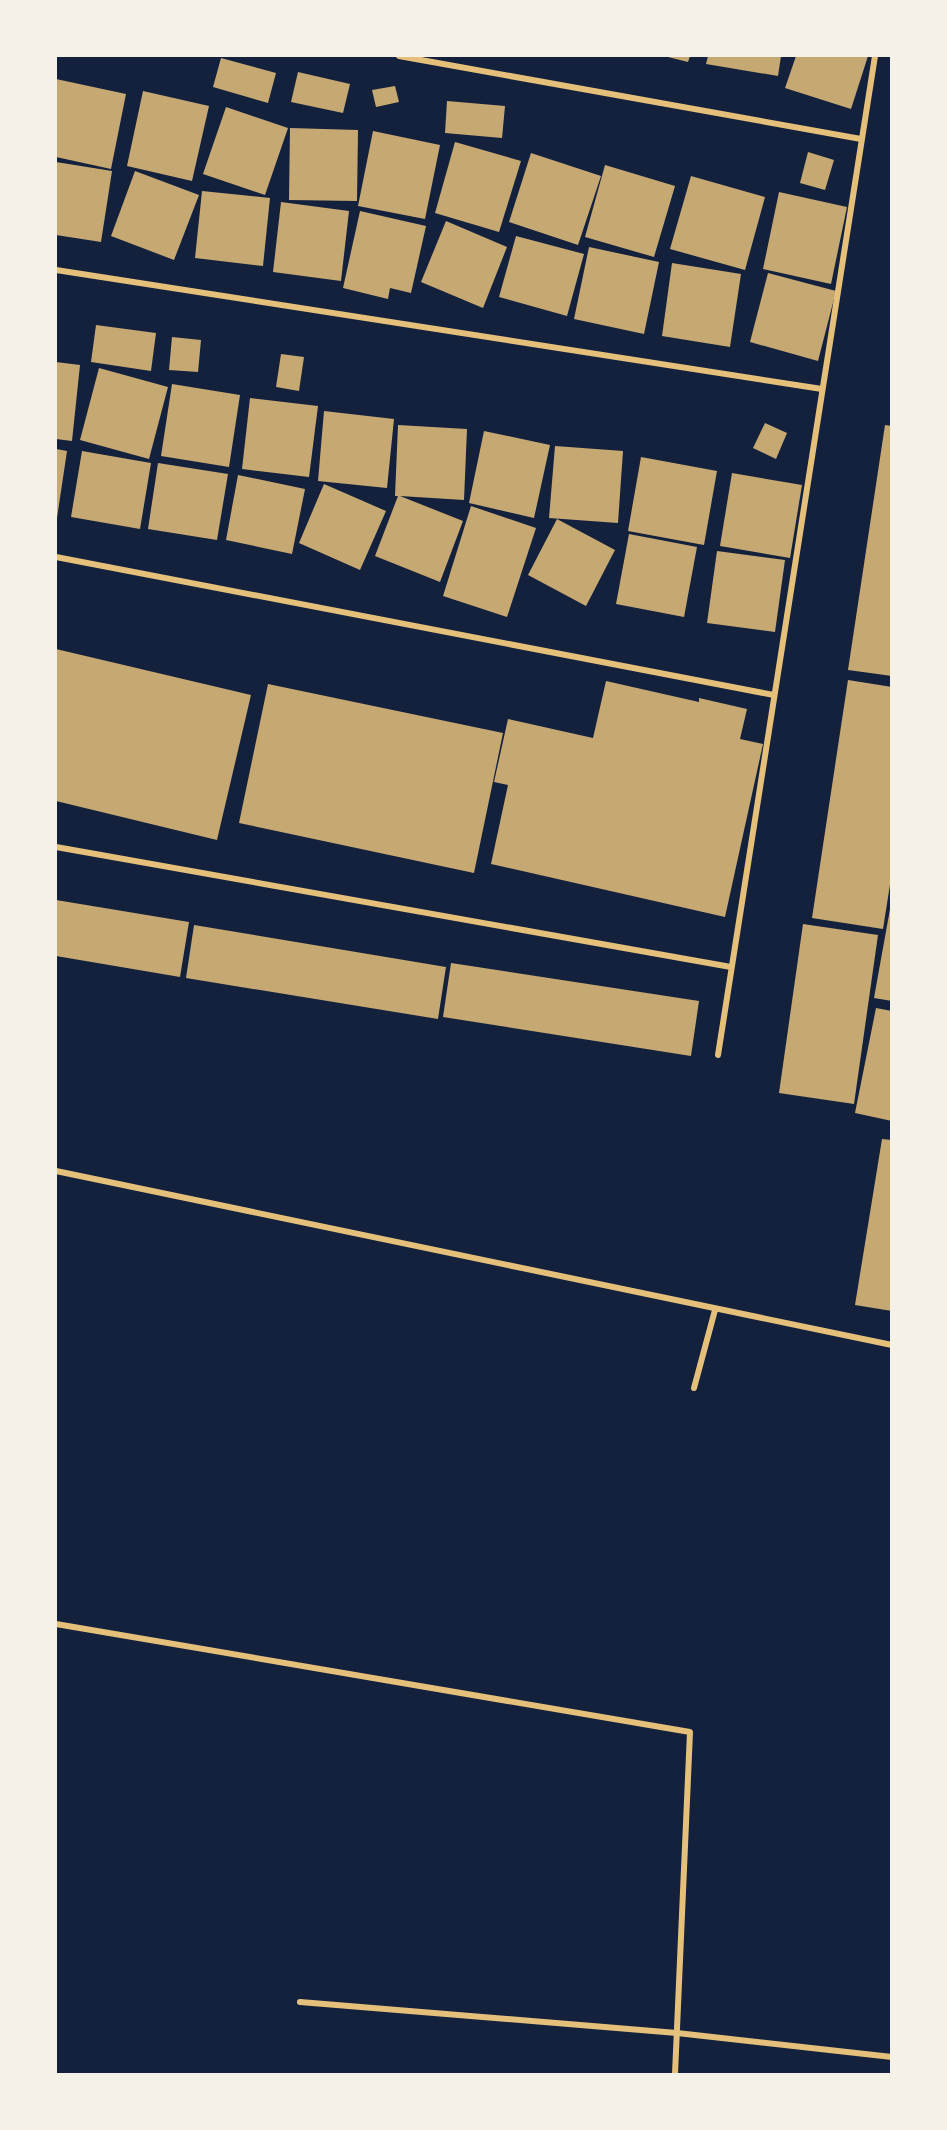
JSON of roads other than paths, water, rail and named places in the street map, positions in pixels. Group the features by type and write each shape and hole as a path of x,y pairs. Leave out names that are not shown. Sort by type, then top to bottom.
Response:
{"street":[{"path":"399,56 861,139"},
{"path":"718,1055 875,56"},
{"path":"56,270 822,388"},
{"path":"56,557 774,695"},
{"path":"56,847 731,967"},
{"path":"56,1171 891,1345"},
{"path":"694,1388 716,1310"},
{"path":"56,1624 690,1732 675,2074"},
{"path":"300,2002 677,2033 891,2057"}]}
